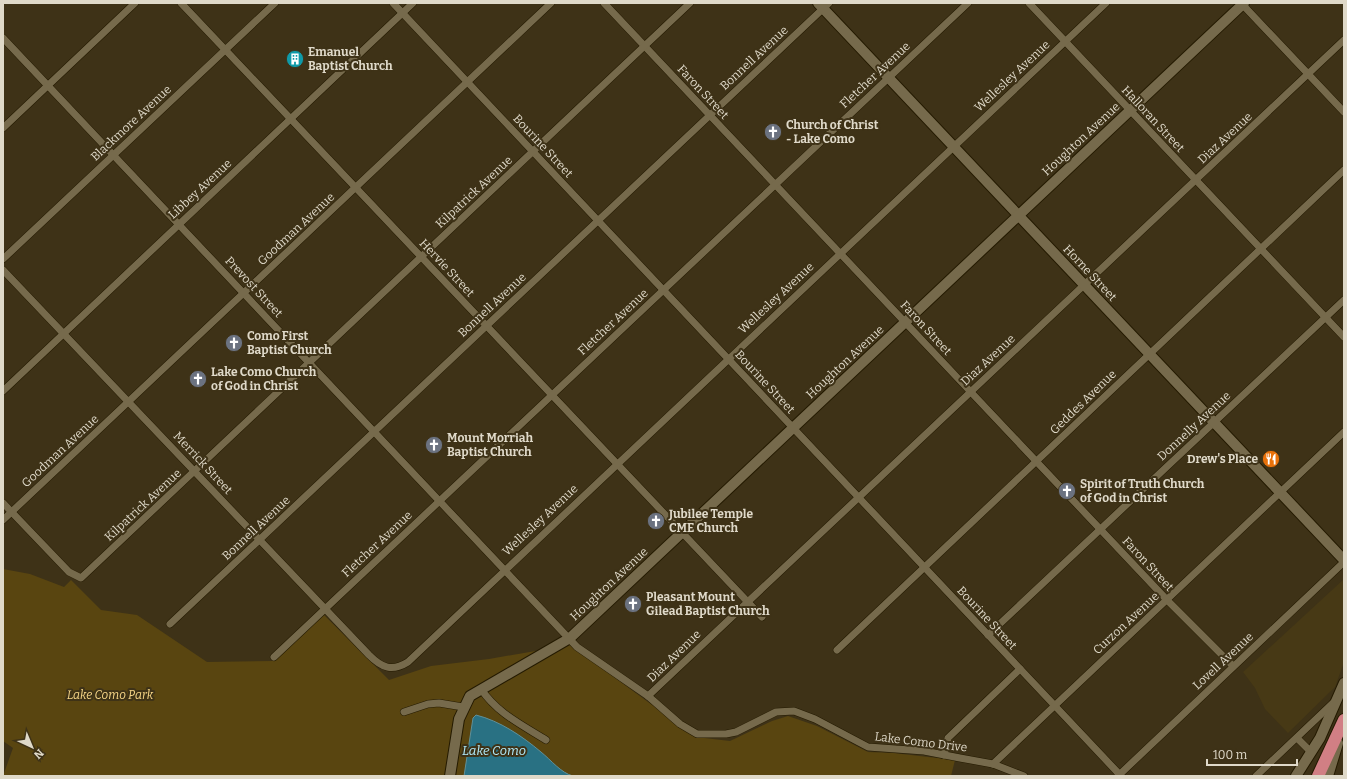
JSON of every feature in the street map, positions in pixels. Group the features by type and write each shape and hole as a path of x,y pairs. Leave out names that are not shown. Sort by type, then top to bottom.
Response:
{"highway":[{"path":"1318,776 1344,720"}],"street":[{"path":"3,128 135,3"},
{"name":"Hervie Street","path":"181,3 762,617"},
{"name":"Blackmore Avenue","path":"3,259 275,3"},
{"name":"Bourine Street","path":"393,3 1120,775"},
{"name":"Libbey Avenue","path":"3,391 413,3"},
{"name":"Goodman Avenue","path":"3,520 551,3"},
{"name":"Faron Street","path":"604,3 1167,600 1233,666"},
{"name":"Kilpatrick Avenue","path":"11,512 69,572 82,578 690,3"},
{"name":"Fletcher Avenue","path":"274,656 968,3"},
{"name":"Halloran Street","path":"1029,3 1344,337"},
{"name":"Wellesley Avenue","path":"389,668 400,666 408,662 728,358 1106,3"},
{"path":"1243,4 1344,112"},
{"name":"Houghton Avenue","path":"450,776 458,725 463,707 470,696 570,638 1243,4"},
{"name":"Horne Street","path":"823,5 888,78 1344,561"},
{"name":"Bonnell Avenue","path":"170,624 710,115 823,5"},
{"name":"Prevost Street","path":"3,38 570,638"},
{"name":"Diaz Avenue","path":"648,696 747,601 1344,40"},
{"name":"Geddes Avenue","path":"837,650 1344,170"},
{"name":"Merrick Street","path":"3,270 324,609 375,661 383,667 389,668"},
{"name":"Donnelly Avenue","path":"988,635 1344,300"},
{"name":"Curzon Avenue","path":"993,764 1344,432"},
{"path":"3,503 11,512"},
{"name":"Lovell Avenue","path":"1120,775 1344,561"},
{"name":"Lake Como Drive","path":"570,638 577,647 648,696 680,724 697,734 726,734 736,732 776,712 787,710 815,719 868,747 944,755 993,764 1024,776"},
{"path":"944,755 948,738 1020,668"},
{"path":"1296,776 1330,717 1344,683"},
{"path":"481,689 490,702 500,711 546,740"},
{"path":"1256,776 1337,700"},
{"path":"404,712 428,704 439,703 463,707"},
{"path":"1328,776 1344,724"},
{"path":"1297,738 1311,752"}],"shaded area":[{"path":"1344,579 1344,662 1335,687 1288,733 1265,709 1255,688 1243,672"}],"green space":[{"name":"Lake Como Park","path":"3,569 30,574 64,587 71,580 101,610 137,615 207,662 274,661 324,615 389,680 431,666 489,659 570,645 696,737 730,741 772,721 788,716 817,726 868,752 893,753 955,760 951,776 3,776 13,748 3,741"}],"water":[{"name":"Lake Como","path":"476,715 494,721 518,735 534,746 560,769 573,776 464,776 473,718"}],"place":[{"name":"Emanuel Baptist Church","path":"295,59"},
{"name":"Church of Christ - Lake Como","path":"773,132"},
{"name":"Como First Baptist Church","path":"234,343"},
{"name":"Lake Como Church of God in Christ","path":"198,379"},
{"name":"Mount Morriah Baptist Church","path":"434,445"},
{"name":"Drew's Place","path":"1271,459"},
{"name":"Spirit of Truth Church of God in Christ","path":"1067,491"},
{"name":"Jubilee Temple CME Church","path":"656,521"},
{"name":"Pleasant Mount Gilead Baptist Church","path":"633,604"}]}
